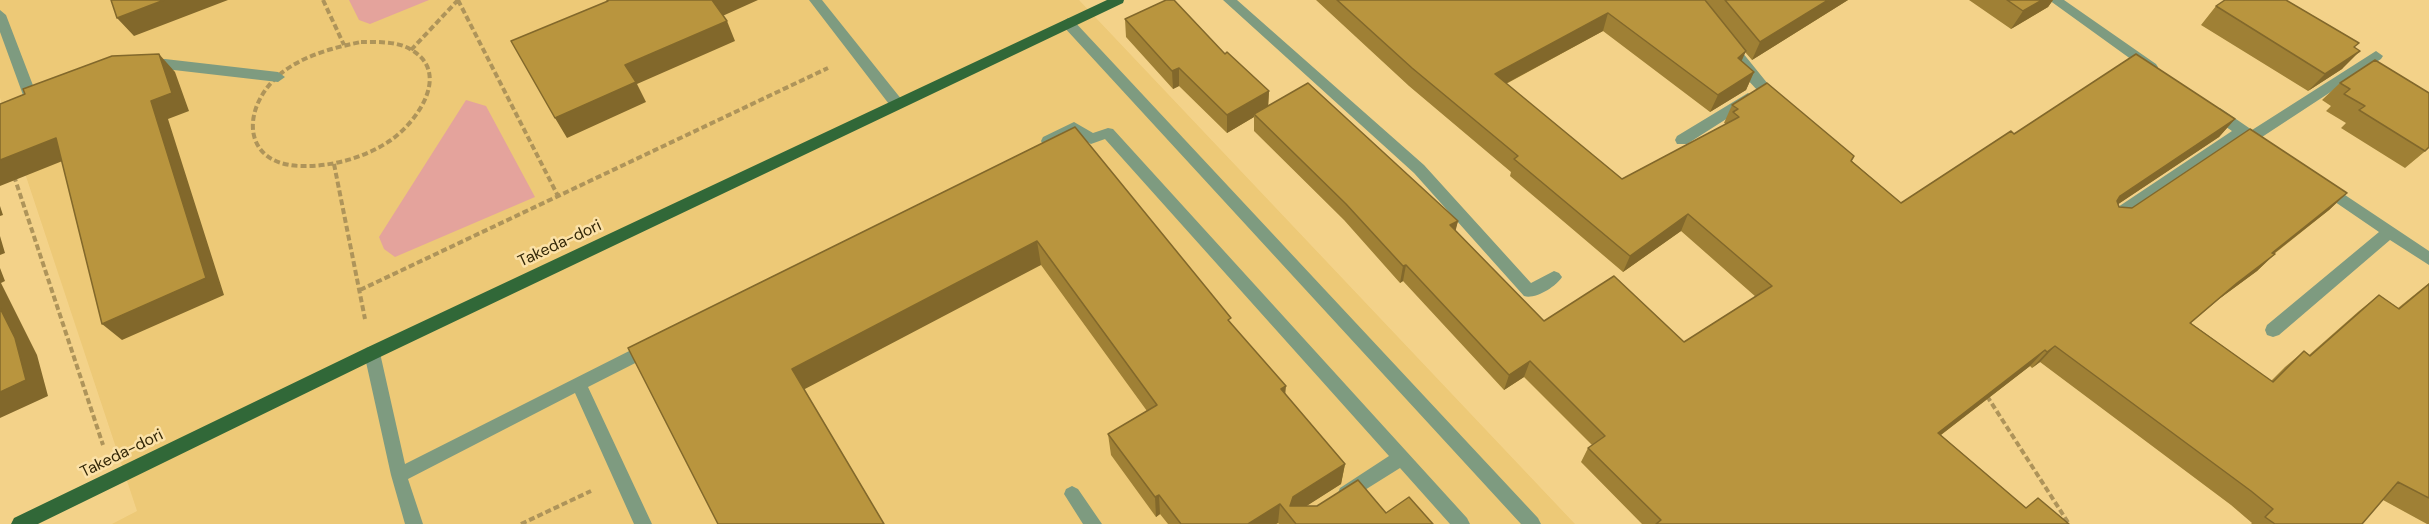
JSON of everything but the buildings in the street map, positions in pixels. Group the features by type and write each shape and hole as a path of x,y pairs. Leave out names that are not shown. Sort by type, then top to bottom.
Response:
{"main road":[{"name":"Takeda-dori","path":"20,524 372,352 1118,0"}],"street":[{"path":"815,0 897,105"},
{"path":"1229,0 1419,169 1529,292 1554,277"},
{"path":"2067,2 2164,76"},
{"path":"0,15 30,95 50,88"},
{"path":"1068,23 1532,524"},
{"path":"1721,35 1763,88 1790,109"},
{"path":"2111,219 2376,56"},
{"path":"132,66 165,64 278,77"},
{"path":"1682,140 1763,88"},
{"path":"2203,103 2271,151"},
{"path":"1032,149 1074,127 1090,139 1108,133 1461,524"},
{"path":"2311,178 2429,259"},
{"path":"2273,330 2389,232"},
{"path":"399,475 663,341"},
{"path":"372,352 399,475 414,524"},
{"path":"579,385 643,524"},
{"path":"1336,500 1401,458"},
{"path":"1072,494 1093,524"}],"path":[{"path":"323,0 344,46"},
{"path":"411,50 458,0 558,196"},
{"path":"360,42 388,42 411,50 426,63 431,81 427,101 413,121 391,140 364,154 334,164 305,166 279,162 260,151 251,135 251,116 261,96 278,77 302,61 331,48 344,46 360,42"},
{"path":"360,290 857,54"},
{"path":"334,164 372,352"},
{"path":"11,168 114,478"},
{"path":"1983,392 2069,524"},
{"path":"521,524 621,477"}],"shaded area":[{"path":"0,0 1079,0 1575,524 112,524 137,511 0,98"},
{"path":"349,0 429,0 370,24 359,20"},
{"path":"466,100 486,106 535,197 395,257 384,249 379,237"}]}
